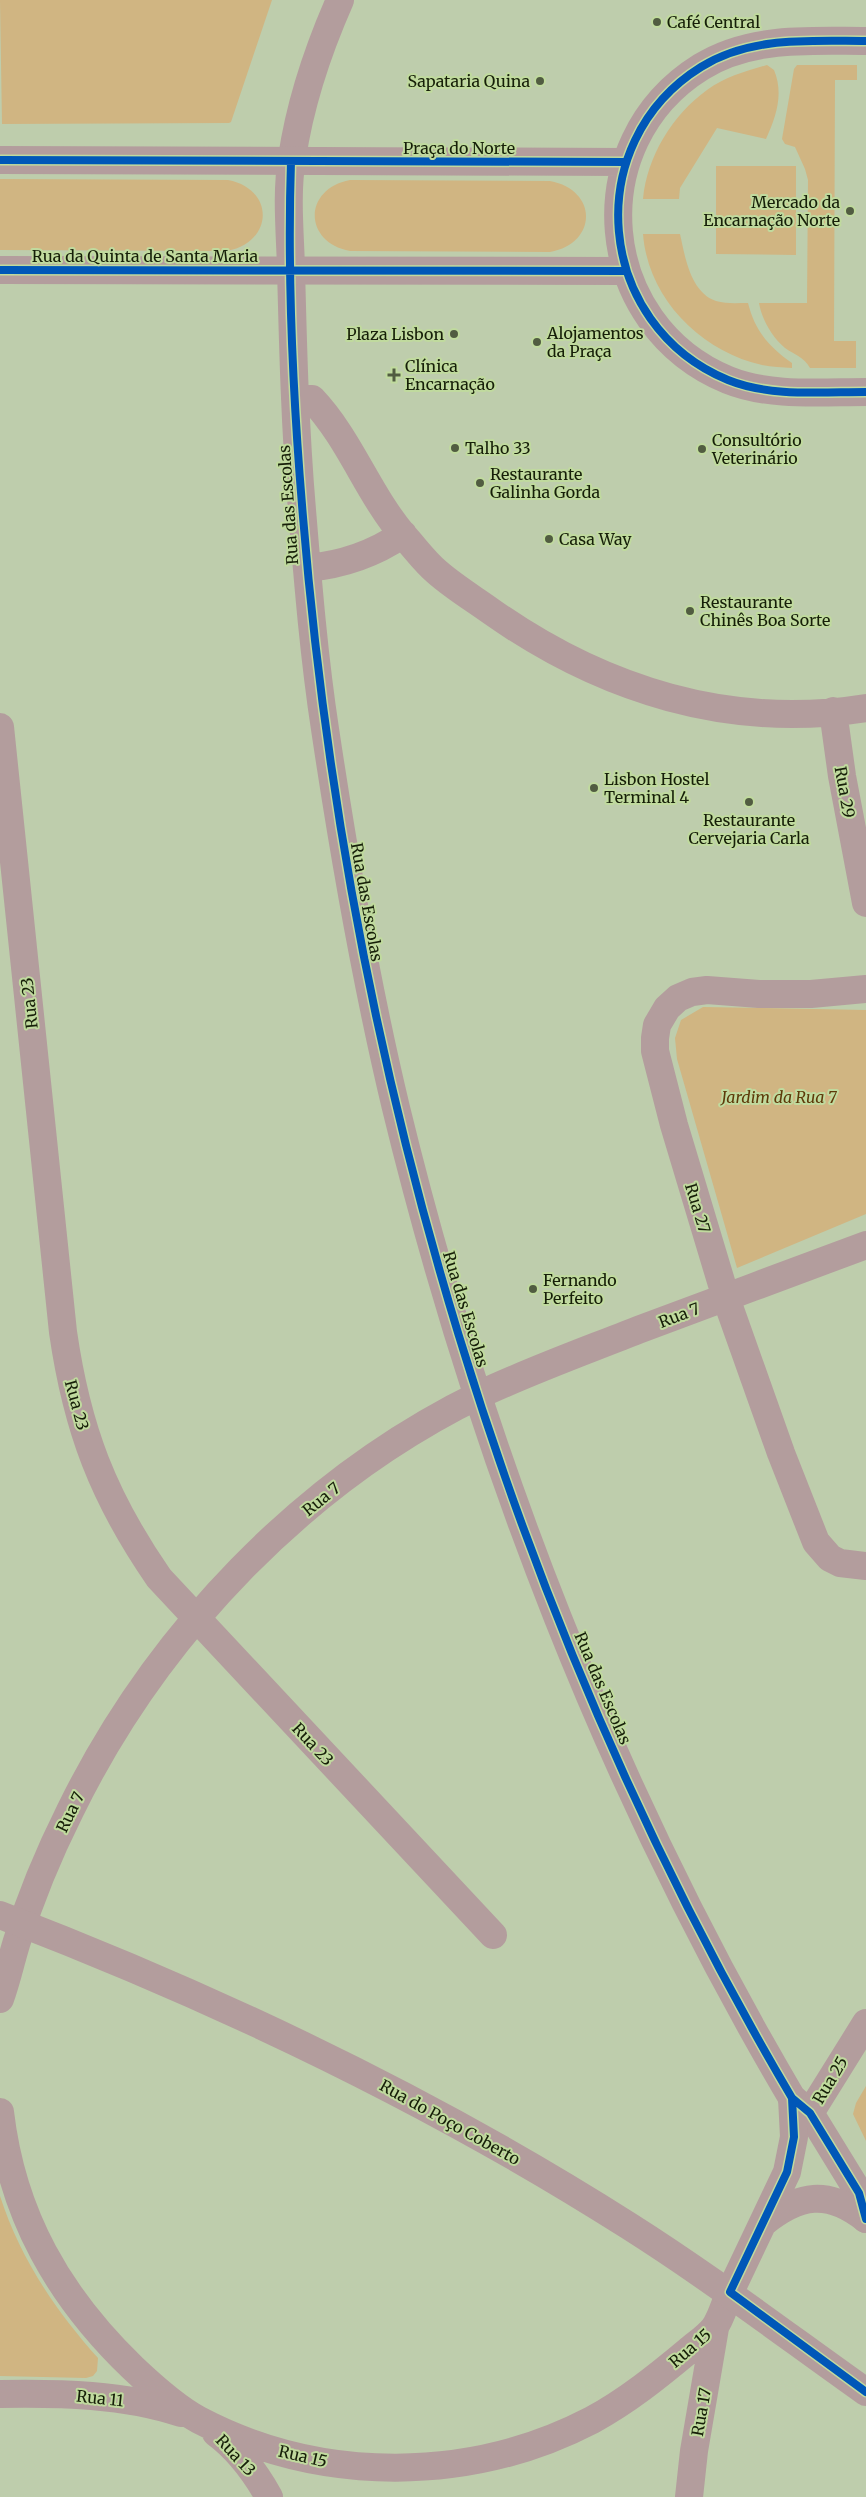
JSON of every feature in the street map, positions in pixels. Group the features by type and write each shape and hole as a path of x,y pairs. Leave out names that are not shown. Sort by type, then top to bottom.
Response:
{"street":[{"name":"Rua das Escolas","path":"340,0 323,39 309,81 291,161 289,215 295,399 307,568 324,727 344,855 368,980 396,1106 428,1231 478,1396 543,1578 599,1716 652,1833 762,2048 860,2193 866,2219"},
{"path":"866,41 794,40 762,43 731,52 702,67 676,86 654,109 635,139 626,162 618,199 618,224 623,263 626,271 635,294 651,321 674,346 700,365 721,376 760,389 792,392 866,392"},
{"path":"0,160 291,161"},
{"name":"Praça do Norte","path":"291,161 626,162"},
{"name":"Rua da Quinta de Santa Maria","path":"0,270 291,270"},
{"path":"291,270 626,271"},
{"path":"295,399 312,399 327,415 370,489 403,534 438,573 528,638 577,664 628,685 681,701 735,710 790,713 866,708"},
{"path":"307,568 330,566 384,547 403,534"},
{"name":"Rua 29","path":"833,711 842,776 866,902"},
{"name":"Rua 23","path":"0,727 69,1376 85,1436 112,1503 134,1542 159,1578 493,1935"},
{"name":"Rua 27","path":"866,989 811,994 759,994 707,990 692,992 678,998 667,1008 660,1019 655,1038 655,1051 695,1198 726,1298 781,1453 816,1542 830,1558 840,1563 866,1566"},
{"name":"Rua 7","path":"2,1994 12,1919 47,1860 101,1752 136,1697 175,1645 262,1549 311,1506 362,1466 416,1430 478,1396 534,1370 866,1245"},
{"name":"Rua do Poço Coberto","path":"12,1919 80,1945 187,1991 297,2042 406,2097 512,2156 603,2210 730,2292 866,2392"},
{"path":"0,2018 2,1994"},
{"name":"Rua 25","path":"801,2105 866,2023"},
{"name":"Rua 15","path":"0,2112 10,2169 25,2214 56,2276 83,2315 111,2347 149,2383 197,2419 230,2434 277,2450 325,2462 374,2468 404,2468 473,2462 521,2450 567,2433 611,2410 651,2382 715,2328 787,2172 801,2105"},
{"path":"763,2222 782,2207 801,2200 820,2198 838,2201 853,2208 866,2219"},
{"name":"Rua 17","path":"688,2497 715,2328"},
{"name":"Rua 11","path":"0,2394 40,2393 115,2399 164,2408 197,2419"},
{"name":"Rua 13","path":"197,2419 230,2444 254,2473 269,2497"}],"green space":[{"path":"0,0 272,0 231,122 229,123 2,124"},
{"path":"767,65 774,70 777,79 778,105 766,139 717,128 680,188 679,199 643,199 645,183 663,138 672,124 694,100 721,81"},
{"path":"797,65 857,65 857,80 835,80 834,341 856,341 856,368 810,368 808,364 785,348 776,339 768,328 760,309 759,303 807,303 808,180 795,147 785,144 782,139 794,69"},
{"path":"716,166 796,166 796,255 716,254"},
{"path":"0,179 228,180 243,185 254,194 261,204 263,215 260,227 254,237 242,246 227,251 0,250"},
{"path":"350,180 550,181 566,186 577,195 584,205 586,216 584,228 577,238 566,247 550,252 350,251 335,246 324,237 317,227 315,215 317,204 324,194 335,185"},
{"path":"643,234 680,234 690,272 700,290 716,301 748,303 755,322 764,338 776,351 792,363 792,368 762,365 739,358 718,348 698,334 681,318 655,280 647,257"},
{"name":"Jardim da Rua 7","path":"703,1007 866,1010 866,1214 737,1268 677,1059 675,1038 681,1020"},
{"path":"866,2086 866,2141 853,2114 856,2103"},
{"path":"0,2196 18,2241 40,2282 67,2321 98,2358 97,2371 93,2376 86,2378 0,2376"}],"cycle path":[{"path":"866,41 802,41 760,45 720,57 701,67 662,100 635,140 621,185 619,231 629,277 651,319 684,354 728,380 761,389 814,393 866,392"},
{"path":"0,160 626,162"},
{"path":"291,161 290,294 296,428 303,517 325,724 359,929 403,1133 459,1335 525,1533 603,1727 692,1915 792,2098 810,2113 859,2193 866,2219"},
{"path":"0,270 626,271"},
{"path":"792,2098 794,2137 787,2172 730,2292 866,2392"}],"place":[{"name":"Café Central","path":"657,22"},
{"name":"Sapataria Quina","path":"540,81"},
{"name":"Mercado da Encarnação Norte","path":"850,211"},
{"name":"Plaza Lisbon","path":"454,334"},
{"name":"Alojamentos da Praça","path":"537,342"},
{"name":"Clínica Encarnação","path":"394,375"},
{"name":"Talho 33","path":"455,448"},
{"name":"Consultório Veterinário","path":"702,449"},
{"name":"Restaurante Galinha Gorda","path":"480,483"},
{"name":"Casa Way","path":"549,539"},
{"name":"Restaurante Chinês Boa Sorte","path":"690,611"},
{"name":"Lisbon Hostel Terminal 4","path":"594,788"},
{"name":"Restaurante Cervejaria Carla","path":"749,802"},
{"name":"Fernando Perfeito","path":"533,1289"}]}
